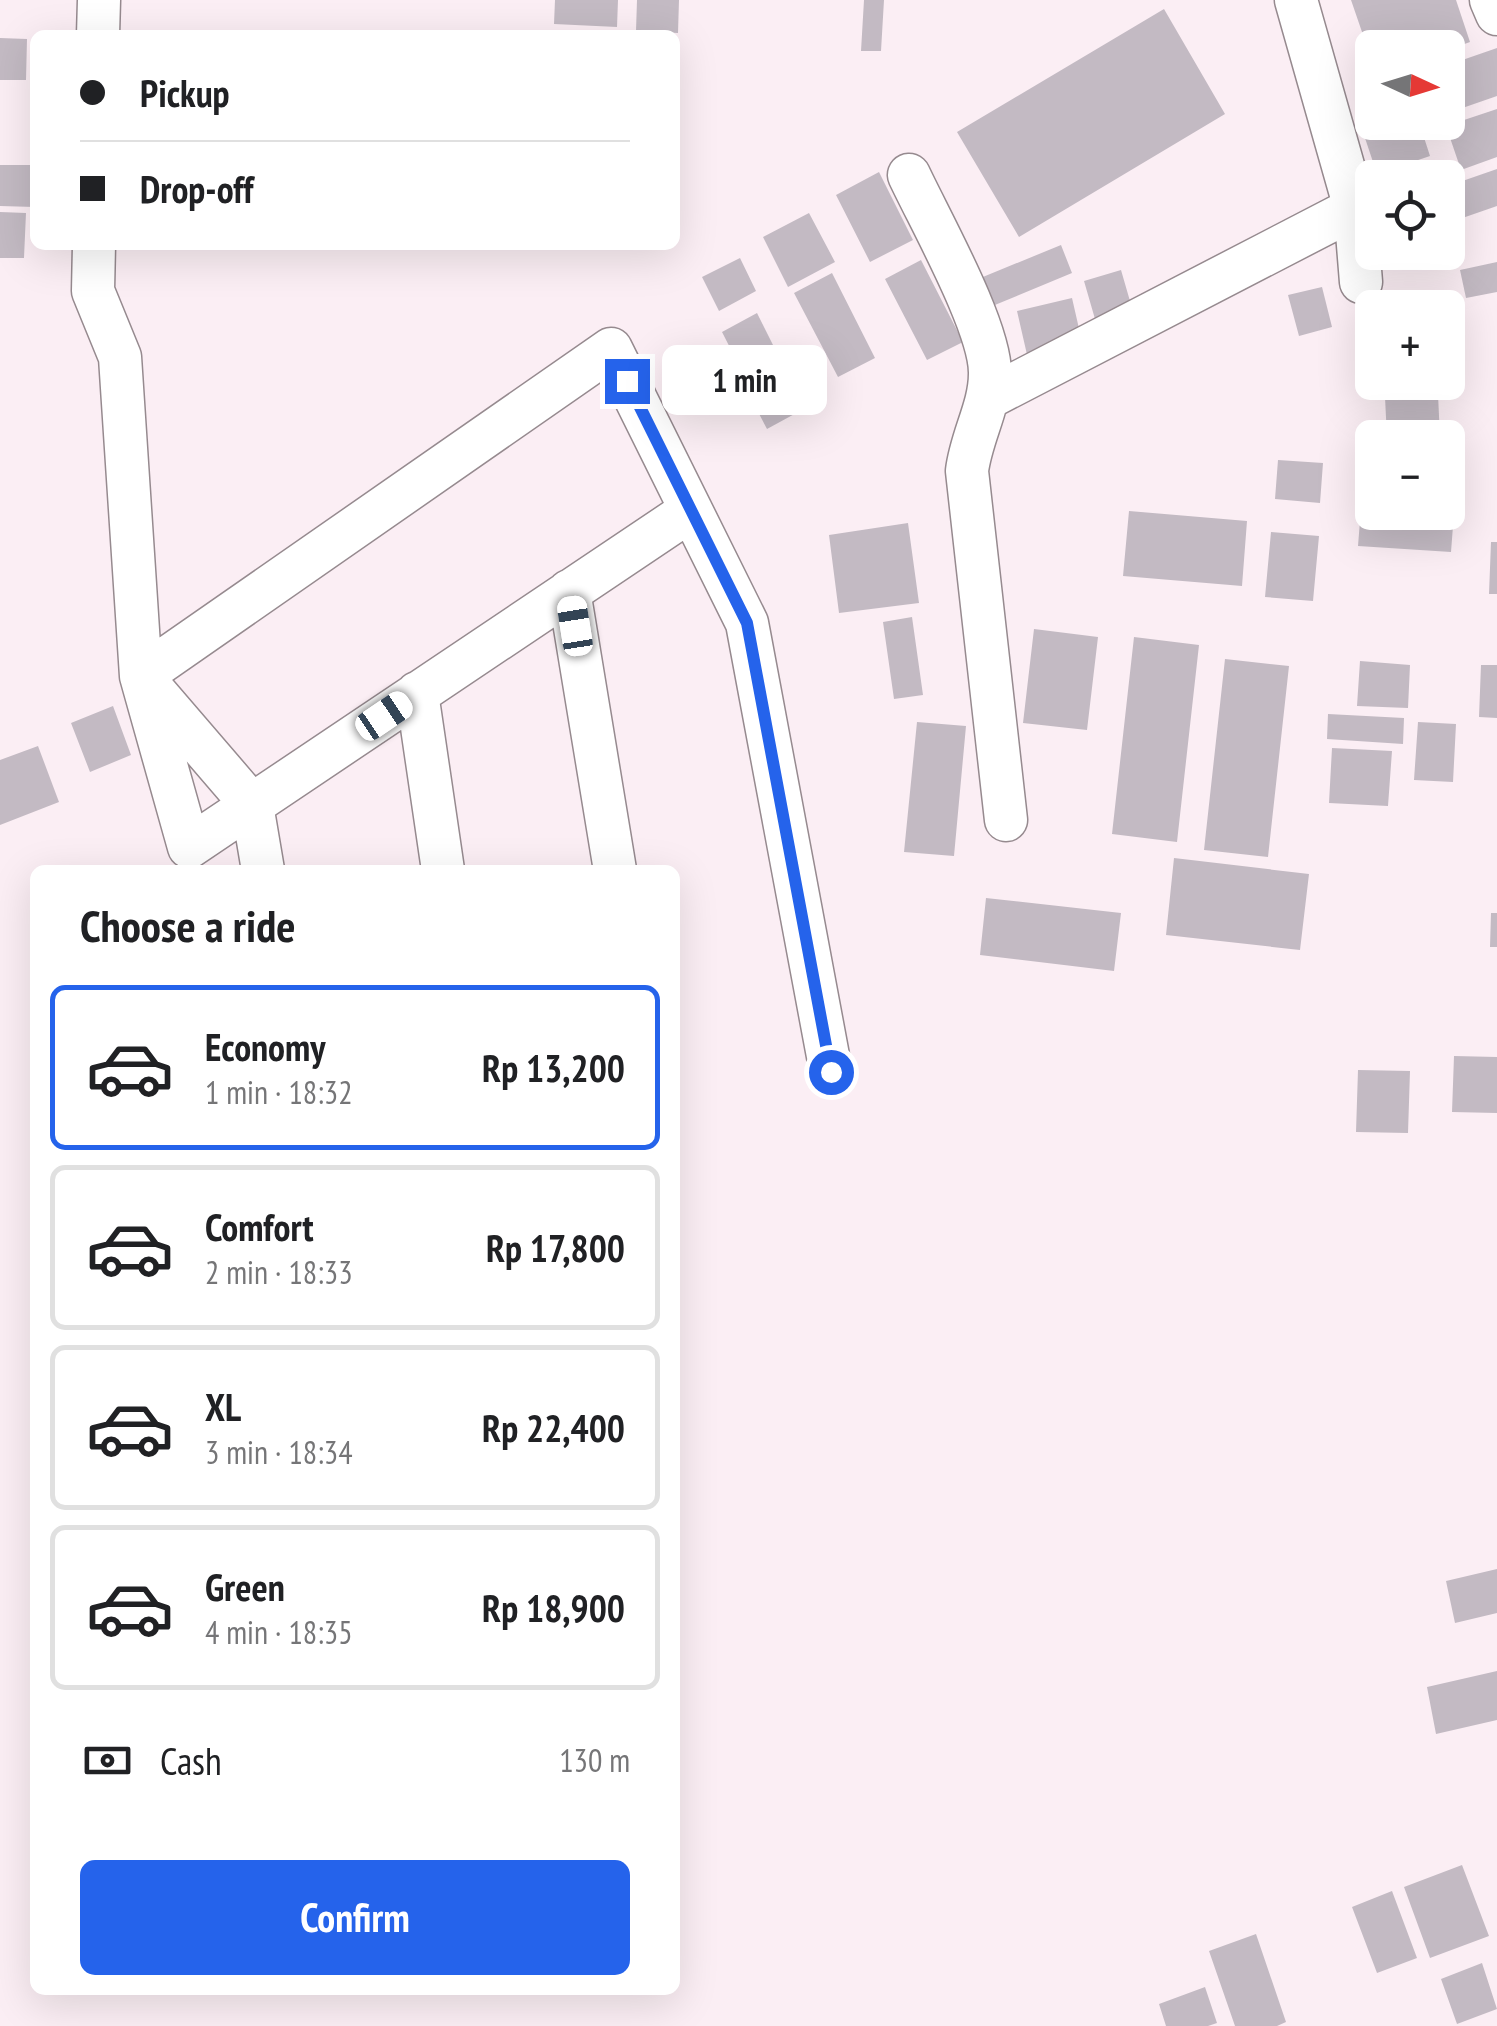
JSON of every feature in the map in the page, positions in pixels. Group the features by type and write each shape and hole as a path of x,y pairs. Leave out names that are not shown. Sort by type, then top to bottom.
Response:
{"street":[{"path":"98,30 99,0"},
{"path":"988,398 1355,208 1296,0"},
{"path":"1491,0 1497,14"},
{"path":"909,174 986,345 990,371 988,398 970,448 967,470 1006,820"},
{"path":"94,250 93,291 120,357 141,676 189,847 691,510"},
{"path":"1360,270 1361,282"},
{"path":"141,676 610,349 747,623 831,1072"},
{"path":"569,592 614,865"},
{"path":"141,676 252,805 262,865"},
{"path":"417,693 441,865"}],"building":[{"path":"555,0 618,0 617,27 554,24"},
{"path":"637,0 679,0 678,30 636,30"},
{"path":"864,0 884,0 881,51 861,51"},
{"path":"1351,0 1456,0 1470,42 1465,44 1465,30 1361,30"},
{"path":"1164,9 1225,114 1019,237 957,132"},
{"path":"0,38 27,39 26,80 0,80"},
{"path":"1497,48 1497,96 1465,107 1465,59"},
{"path":"1497,109 1497,157 1465,169 1465,160 1458,160 1451,140 1465,140 1465,120"},
{"path":"1366,140 1425,140 1430,156 1418,160 1372,160"},
{"path":"0,165 30,165 30,207 0,206"},
{"path":"1497,169 1497,206 1465,217 1465,180"},
{"path":"879,172 913,240 870,262 836,195"},
{"path":"0,212 26,213 24,258 0,258"},
{"path":"809,213 835,262 788,287 763,237"},
{"path":"1061,245 1072,273 990,307 978,279"},
{"path":"740,258 756,291 719,311 702,277"},
{"path":"921,260 963,342 927,360 885,279"},
{"path":"1497,262 1497,292 1466,298 1460,270"},
{"path":"1121,270 1132,308 1095,319 1084,281"},
{"path":"832,273 875,358 838,377 794,293"},
{"path":"1322,287 1332,327 1299,336 1288,295"},
{"path":"1072,298 1083,346 1028,359 1017,311"},
{"path":"757,313 781,361 746,379 722,332"},
{"path":"780,371 800,411 767,429 746,389"},
{"path":"1385,400 1438,400 1439,420 1386,420"},
{"path":"1278,460 1323,463 1320,503 1275,499"},
{"path":"1129,511 1247,521 1242,586 1123,576"},
{"path":"908,523 919,603 839,613 829,535"},
{"path":"1359,530 1453,530 1451,552 1358,546"},
{"path":"1271,532 1319,536 1313,601 1265,597"},
{"path":"1491,542 1497,542 1497,594 1489,594"},
{"path":"912,617 923,695 894,699 883,622"},
{"path":"1034,629 1098,637 1087,730 1023,723"},
{"path":"1134,637 1199,645 1177,842 1112,834"},
{"path":"1225,659 1289,666 1268,857 1204,850"},
{"path":"1360,661 1410,665 1408,708 1357,706"},
{"path":"1481,665 1497,665 1497,718 1479,717"},
{"path":"113,706 131,755 90,772 71,723"},
{"path":"1328,714 1404,718 1403,744 1327,739"},
{"path":"917,722 966,726 954,856 904,852"},
{"path":"1418,722 1456,724 1453,782 1414,780"},
{"path":"38,746 59,802 0,825 0,760"},
{"path":"1332,748 1392,751 1388,806 1329,803"},
{"path":"1174,858 1309,874 1300,950 1166,935"},
{"path":"986,898 1121,913 1114,971 980,955"},
{"path":"1491,913 1497,913 1497,947 1490,947"},
{"path":"1454,1056 1497,1057 1497,1113 1452,1112"},
{"path":"1358,1070 1410,1071 1408,1133 1356,1132"},
{"path":"1497,1569 1497,1613 1455,1623 1446,1581"},
{"path":"1497,1671 1497,1720 1436,1734 1427,1687"},
{"path":"1462,1865 1489,1936 1430,1958 1404,1887"},
{"path":"1392,1891 1417,1958 1377,1973 1352,1907"},
{"path":"1256,1934 1286,2022 1277,2026 1235,2026 1209,1951"},
{"path":"1482,1963 1497,2009 1457,2024 1441,1979"},
{"path":"1205,1987 1217,2023 1166,2026 1159,2004"}],"route":[{"path":"627,381 747,623 831,1072"}]}
